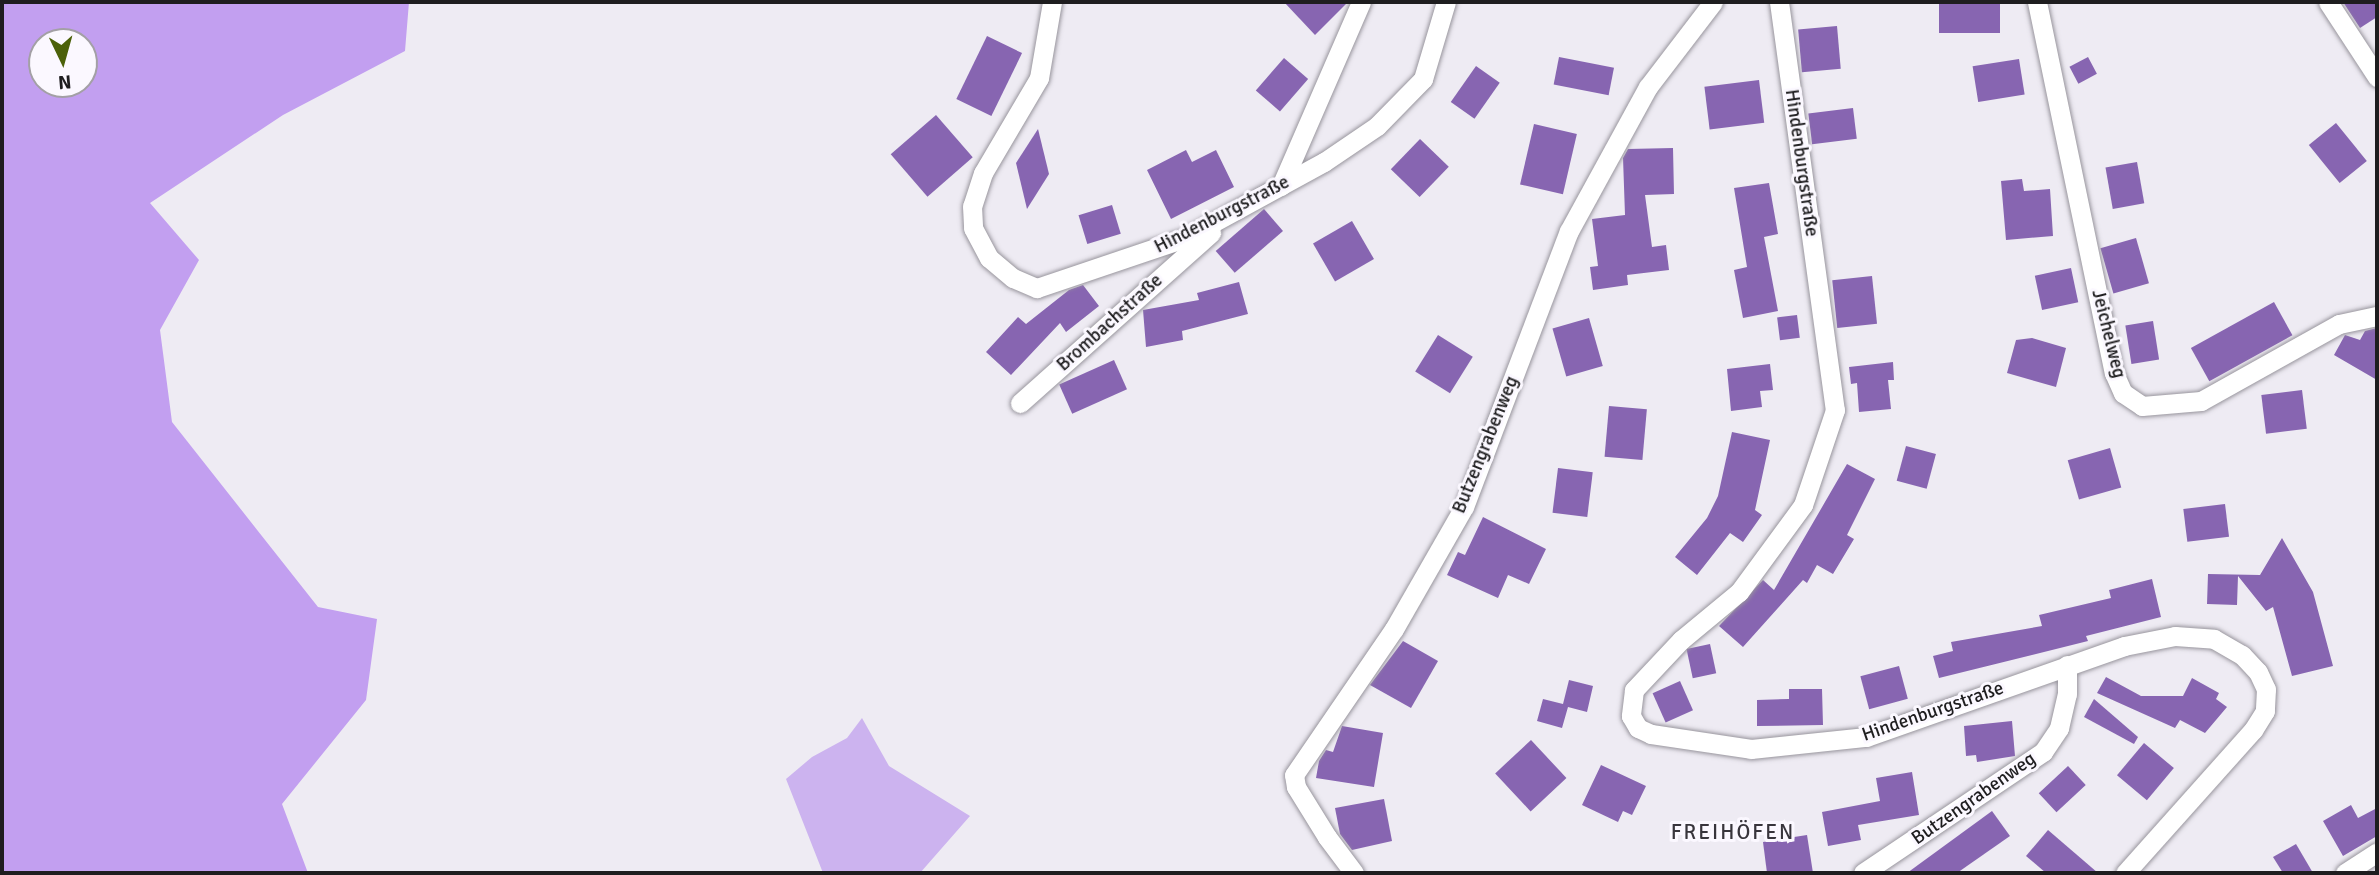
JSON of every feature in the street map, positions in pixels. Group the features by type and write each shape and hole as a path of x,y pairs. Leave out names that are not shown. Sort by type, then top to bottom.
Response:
{"street":[{"name":"Hindenburgstraße","path":"1052,2 1040,78 983,173 972,206 973,228 989,258 1013,278 1037,288 1154,251 1230,216 1377,126 1411,95 1423,79 1446,2"},
{"path":"1280,186 1361,2"},
{"name":"Butzengrabenweg","path":"1354,873 1326,837 1296,788 1294,775 1380,650 1464,507 1569,231 1648,87 1713,2"},
{"name":"Hindenburgstraße","path":"1779,2 1835,410 1803,505 1739,592 1681,640 1634,690 1631,716 1638,728 1651,734 1751,749 1866,737 2067,665 2175,636 2214,639 2242,655 2266,690 2265,711 2253,730 2125,873"},
{"name":"Jeichelweg","path":"2037,2 2114,373 2123,393 2142,406 2201,401 2339,324 2377,316"},
{"path":"2328,2 2377,77"},
{"name":"Brombachstraße","path":"1020,404 1230,216"},
{"name":"Butzengrabenweg","path":"1863,873 2043,752 2059,728 2067,694 2067,665"},
{"path":"2345,873 2377,852"}],"shaded area":[{"path":"2,2 409,2 405,51 283,115 150,203 199,260 160,330 172,422 318,607 377,619 366,700 282,804 308,873 2,873"},
{"path":"862,718 889,766 970,816 920,873 823,873 786,779 812,757 847,738"}],"building":[{"path":"1284,2 1348,2 1315,35"},
{"path":"1939,2 2000,2 2000,33 1939,33"},
{"path":"2343,2 2377,2 2377,17 2360,28"},
{"path":"1837,26 1841,69 1802,72 1798,29"},
{"path":"987,36 1022,53 991,116 956,99"},
{"path":"1559,57 1614,68 1609,95 1554,84"},
{"path":"2088,57 2097,74 2078,84 2069,67"},
{"path":"1284,58 1308,79 1280,111 1256,90"},
{"path":"2019,59 2025,95 1978,102 1973,66"},
{"path":"1476,66 1500,83 1475,119 1451,102"},
{"path":"1759,80 1764,123 1710,129 1704,87"},
{"path":"1853,108 1857,139 1812,144 1808,113"},
{"path":"936,115 973,157 927,197 891,154"},
{"path":"2336,123 2367,161 2340,183 2309,145"},
{"path":"1534,124 1577,134 1563,194 1520,184"},
{"path":"1038,129 1049,174 1027,209 1016,163"},
{"path":"1420,139 1449,167 1420,197 1391,169"},
{"path":"1673,148 1674,194 1645,195 1652,247 1666,245 1669,270 1627,275 1628,285 1593,290 1590,267 1598,266 1592,219 1625,215 1623,158 1628,149"},
{"path":"1186,150 1192,162 1216,150 1234,187 1171,219 1147,170"},
{"path":"2137,162 2144,203 2113,209 2105,168"},
{"path":"2022,179 2024,191 2050,189 2053,236 2006,240 2001,181"},
{"path":"1769,183 1778,234 1764,237 1778,311 1743,318 1734,270 1747,267 1734,188"},
{"path":"1112,205 1121,234 1087,244 1079,215"},
{"path":"1264,209 1283,231 1235,273 1216,251"},
{"path":"1352,221 1374,259 1335,282 1313,244"},
{"path":"2136,238 2149,283 2113,293 2100,248"},
{"path":"2071,268 2078,302 2042,310 2035,276"},
{"path":"1872,276 1877,324 1837,328 1832,280"},
{"path":"1239,282 1248,314 1182,331 1183,340 1146,347 1143,310 1199,300 1197,293"},
{"path":"1083,285 1099,306 1066,332 1060,323 1011,375 986,352 1018,317 1026,324 1069,290"},
{"path":"2274,302 2292,335 2209,381 2191,348"},
{"path":"1797,315 1800,338 1780,340 1777,317"},
{"path":"1589,318 1603,366 1566,377 1552,328"},
{"path":"2153,321 2159,360 2131,364 2125,325"},
{"path":"2377,328 2377,380 2334,355 2345,335 2360,340 2365,331"},
{"path":"1438,335 1473,357 1450,393 1415,371"},
{"path":"2032,338 2066,348 2056,387 2007,373 2016,340"},
{"path":"1114,360 1127,389 1072,414 1059,384"},
{"path":"1893,362 1894,380 1888,380 1891,409 1859,412 1857,383 1851,384 1849,367"},
{"path":"1770,364 1773,390 1760,391 1762,407 1731,411 1727,369"},
{"path":"2302,390 2307,429 2266,434 2261,395"},
{"path":"1609,406 1647,409 1642,460 1605,457"},
{"path":"1732,432 1770,440 1755,510 1762,515 1743,542 1730,533 1697,575 1675,557 1707,518 1718,496"},
{"path":"1906,446 1936,454 1927,489 1897,481"},
{"path":"2110,448 2121,487 2079,500 2068,460"},
{"path":"1847,464 1875,479 1847,535 1854,539 1833,574 1817,565 1807,583 1803,580 1743,647 1719,626 1763,580 1774,590"},
{"path":"1558,468 1593,472 1587,517 1553,513"},
{"path":"2225,504 2229,537 2187,542 2183,509"},
{"path":"1483,517 1546,549 1529,584 1508,575 1498,598 1447,575 1458,552 1465,555"},
{"path":"2282,538 2313,592 2333,666 2292,676 2273,607 2266,611 2238,576 2237,605 2207,604 2208,574 2260,575"},
{"path":"2152,579 2161,617 2086,636 2088,641 1939,678 1933,656 1953,651 1951,642 2042,626 2039,615 2111,598 2109,590"},
{"path":"1403,641 1438,661 1411,708 1370,685"},
{"path":"1710,644 1716,673 1693,678 1687,649"},
{"path":"1899,666 1908,699 1869,709 1860,676"},
{"path":"2106,677 2141,696 2183,696 2192,678 2219,693 2216,699 2227,707 2205,733 2180,720 2175,728 2097,693"},
{"path":"1569,680 1593,686 1587,712 1568,707 1562,728 1537,721 1543,699 1563,704"},
{"path":"1680,681 1693,710 1666,722 1653,693"},
{"path":"1789,689 1822,689 1823,725 1757,726 1757,700 1789,699"},
{"path":"2094,699 2138,737 2134,744 2084,717"},
{"path":"2012,721 2015,756 1977,762 1976,755 1966,756 1964,726"},
{"path":"1342,726 1383,733 1374,787 1316,778 1319,761 1326,750 1333,752"},
{"path":"1531,740 1566,778 1531,811 1495,773"},
{"path":"2144,743 2174,768 2147,800 2117,775"},
{"path":"1601,765 1646,786 1632,815 1623,811 1618,822 1582,805"},
{"path":"2068,766 2086,785 2056,812 2039,793"},
{"path":"1912,772 1919,815 1858,825 1861,840 1828,846 1822,812 1880,801 1876,778"},
{"path":"1384,799 1392,841 1352,850 1340,834 1335,808"},
{"path":"2351,805 2358,818 2377,808 2377,836 2343,856 2323,821"},
{"path":"1992,811 2010,836 1957,873 1907,873"},
{"path":"2048,830 2098,873 2046,873 2026,856"},
{"path":"1807,835 1813,873 1767,873 1763,842"},
{"path":"2296,844 2313,873 2283,873 2273,857"}],"district":[{"name":"FREIHÖFEN","path":"1733,832"}]}
